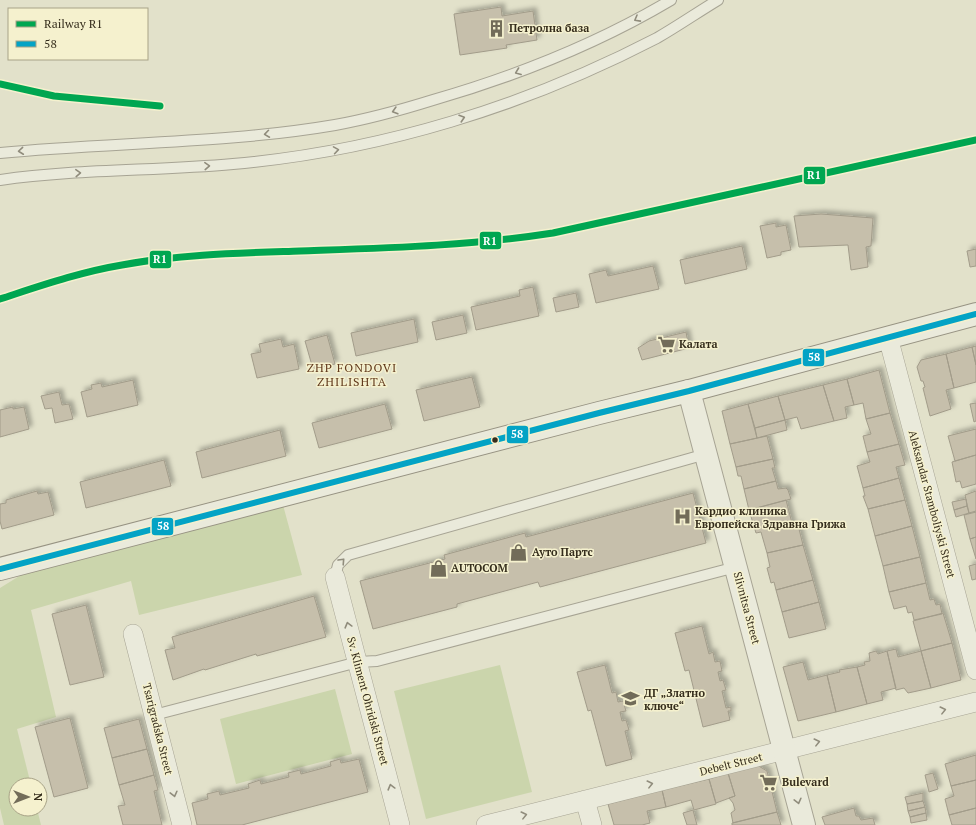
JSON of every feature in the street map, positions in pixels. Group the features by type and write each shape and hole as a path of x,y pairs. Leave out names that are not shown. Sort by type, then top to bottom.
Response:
{"main road":[{"path":"0,568 599,412 689,391 976,314"},
{"name":"Slivnitsa Street","path":"689,391 804,825"}],"street":[{"name":"Aleksandar Stamboliyski Street","path":"888,338 976,670"},
{"name":"Sv. Kliment Ohridski Street","path":"335,577 400,825"},
{"name":"Tsarigradska Street","path":"133,634 182,825"},
{"name":"Debelt Street","path":"486,825 976,702"},
{"path":"585,800 592,825"}],"lane":[{"path":"0,153 42,149 256,136 335,125 385,114 480,86 561,55 623,27 671,0"},
{"path":"0,180 39,175 233,164 349,148 414,133 466,117 581,74 659,36 718,0"},
{"path":"335,577 338,565 343,559 358,552 706,454"},
{"path":"154,715 358,662 377,661 736,566"}],"green space":[{"path":"283,505 302,575 139,615 131,581 31,610 56,717 17,729 29,777 8,777 8,817 39,817 41,825 4,825 0,808 0,588 21,575"},
{"path":"500,665 532,792 426,819 394,691"},
{"path":"335,689 352,754 236,784 220,719"}],"building":[{"name":"Петролна база","path":"501,7 502,16 533,11 537,40 506,45 507,48 460,55 454,14"},
{"path":"821,214 873,218 871,246 866,247 868,267 851,270 848,245 799,247 794,216"},
{"path":"776,223 776,227 786,225 791,250 781,252 781,255 767,258 760,226"},
{"path":"742,246 747,269 685,284 680,260"},
{"path":"976,249 976,266 970,267 967,251"},
{"path":"653,266 659,289 596,303 589,274 606,270 608,276"},
{"path":"533,287 539,316 476,330 471,307 520,296 519,290"},
{"path":"576,293 579,307 556,312 553,298"},
{"path":"463,315 467,333 436,340 432,322"},
{"path":"414,319 418,342 356,356 351,333"},
{"name":"Калата","path":"686,332 689,348 642,360 638,348 649,341"},
{"path":"327,335 335,364 313,369 305,341"},
{"path":"281,339 283,347 294,344 299,369 257,378 251,354 261,352 259,344"},
{"path":"976,346 976,365 972,347"},
{"path":"972,347 976,365 976,382 954,388 946,354"},
{"path":"946,354 954,388 946,390 951,409 930,416 923,388 925,387 923,381 921,381 917,367 921,360"},
{"path":"879,370 890,413 866,419 863,403 854,405 847,379"},
{"path":"472,377 480,407 424,421 416,390"},
{"path":"847,379 854,405 845,407 847,418 834,421 823,385"},
{"path":"133,380 138,405 87,417 81,392 92,389 91,385 101,383 102,387"},
{"path":"823,385 834,421 801,429 797,417 785,420 778,396"},
{"path":"59,392 62,405 69,404 73,419 55,423 52,408 45,409 41,396"},
{"path":"778,396 785,420 755,428 748,404"},
{"path":"976,403 976,421 974,422 970,404"},
{"path":"385,404 392,429 319,448 312,423"},
{"path":"748,404 757,438 730,444 722,411"},
{"path":"13,407 13,409 24,407 29,429 0,437 0,410"},
{"path":"890,413 899,444 867,452 863,436 871,434 866,419"},
{"path":"785,420 787,430 757,438 755,428"},
{"path":"976,429 976,455 955,461 948,436"},
{"path":"280,430 286,456 202,478 196,452"},
{"path":"767,436 773,459 736,467 730,444"},
{"path":"899,444 905,465 896,467 899,478 863,488 857,466 870,462 867,452"},
{"path":"976,455 976,484 962,488 960,481 956,482 952,462"},
{"path":"773,459 775,468 772,468 776,481 744,489 741,476 738,476 736,467"},
{"path":"164,460 171,486 86,508 80,482"},
{"path":"899,478 905,500 868,509 863,496 865,496 863,488"},
{"path":"776,481 778,489 786,488 791,499 749,510 744,489"},
{"path":"37,491 38,494 48,492 54,515 2,529 0,521 0,504 6,503 6,500"},
{"path":"976,491 976,511 969,513 965,495"},
{"path":"693,493 706,543 540,587 538,582 457,604 457,607 373,629 360,581 445,559 444,555 525,533 526,537"},
{"path":"966,499 967,506 954,510 952,502"},
{"path":"786,500 793,527 798,525 803,545 767,553 761,532 756,533 749,510"},
{"path":"905,500 912,526 875,536 868,509"},
{"path":"967,506 969,513 956,517 954,510"},
{"path":"976,512 976,537 970,539 964,515"},
{"path":"912,526 920,557 883,566 875,536"},
{"path":"976,537 976,559 970,539"},
{"path":"803,545 813,580 776,590 774,582 771,583 767,568 770,567 767,553"},
{"path":"920,557 926,583 889,592 883,566"},
{"path":"976,564 976,579 972,580 969,566"},
{"path":"813,580 819,602 782,612 776,590"},
{"path":"926,583 930,600 934,599 936,605 940,604 942,614 914,620 912,612 908,613 906,606 894,609 889,592"},
{"path":"314,596 326,637 257,656 256,654 205,670 204,669 173,680 165,650 175,648 172,637"},
{"path":"819,602 826,629 789,638 782,612"},
{"path":"86,605 104,677 70,685 52,614"},
{"path":"943,613 952,643 921,651 913,621"},
{"path":"702,626 709,654 713,652 715,662 720,661 722,671 718,672 720,681 723,680 726,690 722,691 726,708 731,707 731,711 728,711 730,720 703,727 689,670 685,671 675,633"},
{"path":"952,643 961,680 931,688 921,651"},
{"path":"896,649 898,657 921,651 931,688 908,693 904,688 896,690 887,651"},
{"path":"876,651 878,654 887,651 896,688 881,692 883,700 867,704 857,667 865,665 864,662 870,661 869,653"},
{"path":"803,662 808,680 827,675 836,712 798,721 783,667"},
{"path":"605,665 612,693 616,692 618,702 623,701 626,711 620,712 622,721 626,720 629,730 625,731 632,759 606,766 591,710 588,711 577,672"},
{"path":"857,667 867,704 836,712 827,675 840,672 839,670"},
{"path":"70,718 88,788 54,797 35,727"},
{"path":"139,719 147,749 112,758 104,728"},
{"path":"147,749 154,775 119,785 112,758"},
{"path":"976,755 976,780 951,786 945,764"},
{"path":"340,759 341,763 359,759 368,792 242,825 197,825 192,803 208,799 207,794 219,791 220,795 249,788 248,784 260,780 261,784 289,777 288,773 300,770 301,774 331,766 330,762"},
{"path":"757,765 767,771 777,812 733,823 731,813 735,810 733,803 729,798 735,796 728,773"},
{"path":"728,773 735,796 716,803 709,779"},
{"path":"933,773 938,789 929,792 925,775"},
{"path":"154,775 158,790 154,791 162,825 123,825 118,806 125,805 119,785"},
{"path":"709,779 716,804 694,810 691,800 666,807 662,790"},
{"path":"976,780 976,808 949,815 945,799 954,796 951,786"},
{"path":"662,790 666,807 647,811 650,823 642,825 614,825 608,804"},
{"path":"923,793 923,801 907,804 905,797"},
{"path":"923,801 925,807 908,811 907,804"},
{"path":"925,807 926,813 910,817 908,811"},
{"path":"854,808 856,816 859,816 861,820 873,818 875,825 825,825 822,817"},
{"path":"976,808 976,825 952,825 949,815"},
{"path":"693,810 697,825 687,825 683,813"},
{"path":"777,812 781,825 732,825 732,823"},
{"path":"926,813 927,820 911,823 910,817"}],"railway":[{"path":"0,84 54,96 160,106"},
{"path":"0,299 91,271 166,258 233,253 364,249 458,244 553,233 976,140"}],"rail line":[{"name":"R1","path":"0,84 54,96 160,106"},
{"name":"R1","path":"0,299 91,271 166,258 233,253 364,249 458,244 553,233 976,140"}],"transit line":[{"name":"58","path":"0,569 599,413 689,391 976,314"}],"place":[{"name":"Петролна база","path":"496,28"},
{"name":"Калата","path":"666,344"},
{"name":"Кардио клиника Европейска Здравна Грижа","path":"682,517"},
{"name":"Ауто Партс","path":"519,552"},
{"name":"AUTOCOM","path":"438,568"},
{"name":"ДГ „Златно ключе“","path":"631,699"},
{"name":"Bulevard","path":"769,782"}],"district":[{"name":"ZHP FONDOVI ZHILISHTA","path":"352,375"}]}
